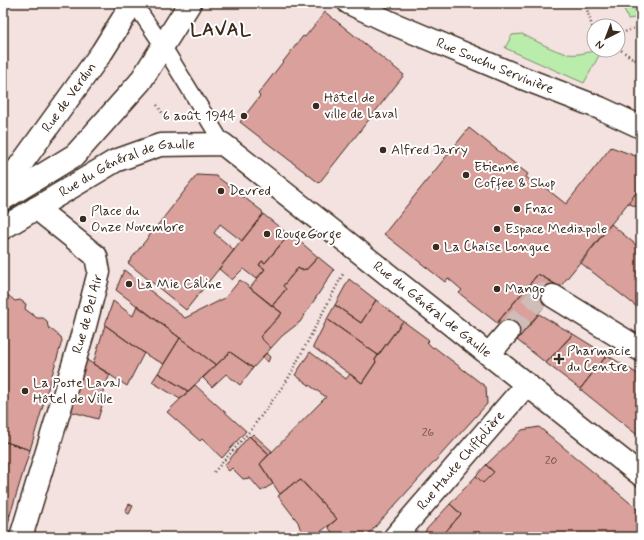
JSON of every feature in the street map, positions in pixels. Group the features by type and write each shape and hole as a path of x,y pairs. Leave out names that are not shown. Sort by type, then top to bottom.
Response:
{"main road":[{"name":"Rue de Verdun","path":"3,189 102,52 124,17 130,3"},
{"path":"3,199 75,155 136,87 190,3"},
{"name":"Rue Souchu Servinière","path":"349,3 396,25 520,77 600,108 641,127"},
{"name":"Rue du Général de Gaulle","path":"36,208 115,160 160,145 224,144 641,475"},
{"path":"3,228 36,208"},
{"name":"Rue de Bel Air","path":"21,537 85,326 99,272 96,256 36,208"},
{"path":"553,296 641,350"},
{"path":"490,354 508,332"},
{"name":"Rue Haute Chiffolière","path":"395,537 527,384"}],"lane":[{"path":"134,3 163,46"},
{"name":"Rue du Général de Gaulle","path":"163,46 224,144"}],"path":[{"path":"585,3 590,18"},
{"path":"626,32 641,25"},
{"path":"626,54 641,64"},
{"path":"214,472 250,431 288,379 356,249"}],"green space":[{"path":"622,3 641,3 641,17 628,19"},
{"path":"522,34 562,53 577,54 586,52 586,58 598,58 584,83 505,48 512,35"}],"building":[{"name":"Hôtel de ville de Laval","path":"325,12 404,75 319,183 240,122 260,96 258,94 303,36 305,37"},
{"name":"Espace Mediapole","path":"469,128 528,174 526,177 541,189 543,186 566,204 611,147 641,158 641,187 560,287 538,274 497,323 459,293 462,290 448,278 445,282 384,234"},
{"path":"197,175 216,176 262,211 263,214 242,241 220,224 214,233 234,250 186,310 128,263"},
{"path":"641,187 641,209 628,203"},
{"path":"263,214 289,235 265,263 262,261 259,265 265,269 256,279 243,269 232,280 219,269"},
{"path":"611,224 641,249 641,310 581,263"},
{"path":"290,233 318,257 307,269 301,270 298,268 283,286 286,289 272,306 250,288 265,269 259,265 262,261 265,263"},
{"path":"318,257 334,270 300,322 282,336 271,348 260,337 282,313 272,306 286,289 283,286 298,268 301,270 307,269"},
{"path":"124,270 185,318 225,298 240,280 282,313 260,337 271,348 253,368 230,352 216,365 116,290"},
{"path":"538,274 560,287 517,340 497,323"},
{"path":"349,279 376,300 361,323 335,305"},
{"name":"La Poste Laval Hôtel de Ville","path":"3,291 15,301 20,300 26,304 25,309 37,318 43,318 47,321 48,327 61,337 62,341 30,450 3,441"},
{"path":"376,300 403,321 378,355 327,319 335,305 361,323"},
{"path":"113,301 133,316 137,305 180,338 164,364 148,356 105,325"},
{"path":"539,314 573,334 546,363 517,340"},
{"path":"327,319 378,355 375,360 376,362 362,383 313,347"},
{"path":"403,321 429,340 427,342 433,348 434,347 486,387 487,404 366,537 336,537 328,527 337,519 301,480 296,483 295,482 280,494 260,464 326,397 295,375 310,352 346,379 350,374 362,383 376,362 375,360"},
{"path":"105,325 144,353 127,386 93,364"},
{"path":"573,334 607,355 580,389 546,363"},
{"path":"180,338 216,365 188,391 158,373"},
{"path":"230,352 253,368 240,385 226,374 212,387 203,378"},
{"path":"266,353 270,357 268,362 262,357"},
{"path":"607,355 641,376 641,438 580,389"},
{"path":"85,359 110,374 102,394 102,406 98,419 69,411"},
{"path":"158,373 188,391 180,399 152,382"},
{"path":"195,385 246,431 222,458 202,439 200,441 167,412"},
{"path":"539,427 641,512 641,537 441,537 461,514 450,504 476,476 483,483 494,472 486,465 522,430"},
{"path":"253,434 272,451 269,454 250,437"},
{"path":"249,436 269,454 260,464 273,484 261,491 250,478 243,479 232,468 229,471 224,466"},
{"path":"3,441 30,450 10,515 3,513"},
{"path":"486,465 494,472 483,483 476,476"},
{"path":"301,480 337,519 314,537 303,537 298,522 278,496 295,482 296,483"},
{"path":"129,504 133,506 129,514 125,512"},
{"path":"450,504 461,514 441,537 430,537 425,531"},
{"path":"3,513 10,515 9,520 3,519"},
{"path":"3,519 9,520 5,533 16,537 3,537"}],"tunnel":[{"path":"508,332 541,294 553,296"}],"place":[{"name":"Hôtel de ville de Laval","path":"316,106"},
{"name":"6 août 1944","path":"244,116"},
{"name":"Alfred Jarry","path":"383,150"},
{"name":"Etienne Coffee & Shop","path":"466,175"},
{"name":"Devred","path":"221,191"},
{"name":"Fnac","path":"517,209"},
{"name":"Place du Onze Novembre","path":"83,219"},
{"name":"Espace Mediapole","path":"497,229"},
{"name":"RougeGorge","path":"267,234"},
{"name":"La Chaise Longue","path":"436,247"},
{"name":"La Mie Câline","path":"129,284"},
{"name":"Mango","path":"497,289"},
{"name":"Pharmacie du Centre","path":"559,359"},
{"name":"La Poste Laval Hôtel de Ville","path":"25,391"}],"district":[{"name":"LAVAL","path":"221,30"}]}
